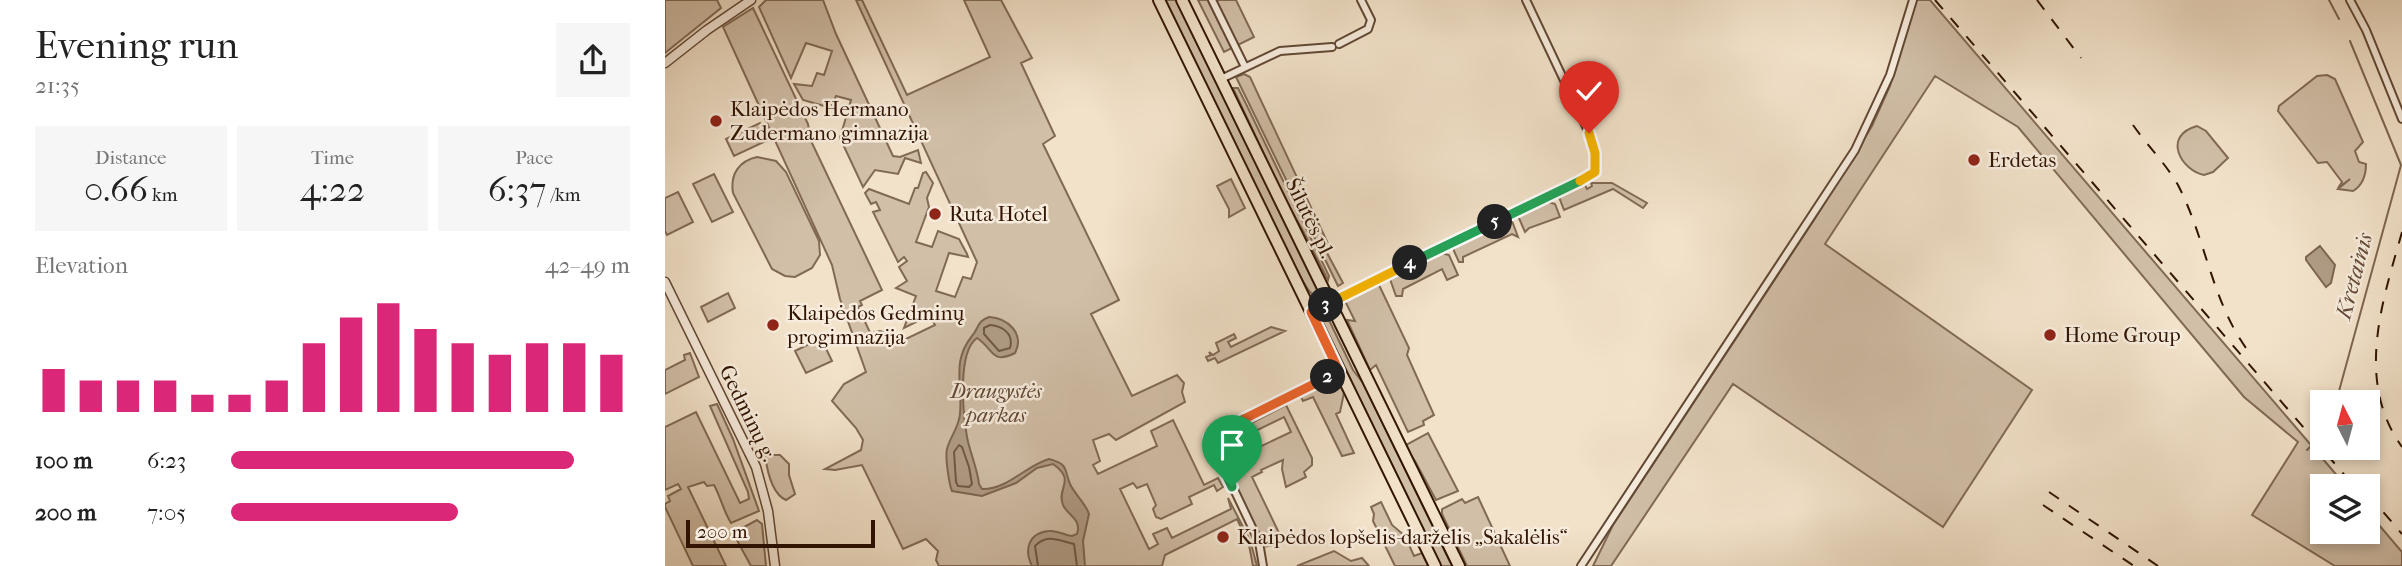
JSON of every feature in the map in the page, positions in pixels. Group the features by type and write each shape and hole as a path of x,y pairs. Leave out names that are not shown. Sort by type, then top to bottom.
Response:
{"main road":[{"name":"Šilutės pl.","path":"1159,0 1435,566"},
{"name":"Šilutės pl.","path":"1182,0 1459,566"},
{"path":"1311,312 1330,303"}],"street":[{"path":"665,63 751,0"},
{"path":"1212,0 1245,67"},
{"path":"1221,79 1280,51 1335,46 1369,29 1371,20 1361,0"},
{"path":"1330,303 1595,172 1595,153 1589,133 1526,0"},
{"path":"1581,566 1855,150 1890,75 1913,0"},
{"path":"2350,0 2366,30 2402,119"},
{"name":"Gedminų g.","path":"665,282 756,467 768,511 775,566"},
{"path":"1263,566 1259,542 1209,437 1339,371"},
{"path":"1587,566 1593,550"}],"green space":[{"path":"665,0 717,0 721,8 665,53"},
{"path":"766,0 823,0 893,156 900,157 918,150 921,163 905,158 898,174 875,170 863,187 840,138 851,100 836,96 831,108 803,100 794,84 812,86 817,73 824,75 832,51 806,43 791,78 759,7"},
{"name":"Draugystės parkas","path":"856,0 862,0 907,95 990,57 964,0 1001,0 1032,58 1021,63 1055,136 1043,144 1119,300 1091,314 1132,396 1177,375 1184,383 1182,392 1185,402 1116,440 1109,434 1093,440 1100,461 1093,465 1098,474 1157,446 1151,431 1173,420 1204,485 1218,478 1223,487 1217,491 1214,485 1189,497 1192,504 1161,519 1156,517 1153,509 1156,505 1147,484 1137,488 1133,483 1120,489 1149,549 1158,544 1153,534 1167,528 1172,538 1231,509 1228,498 1250,540 1257,566 1253,566 1249,545 1237,519 1165,555 1162,566 939,566 936,560 938,551 926,539 903,549 862,465 825,469 861,450 863,440 856,428 832,401 844,384 866,372 840,299 832,265 723,27 753,8 808,124 811,141 882,290 860,301 862,305 858,307 874,341 879,339 875,332 906,339 935,325 930,315 904,328 916,296 896,288 907,281 899,267 907,261 904,257 898,262 873,212 880,210 876,202 871,204 865,193 869,189 909,204 915,188 918,188 923,173 926,172 933,183 927,198 929,207 916,242 932,247 938,231 959,239 968,257 949,253 936,291 955,297 963,277 971,279 977,262"},
{"path":"1164,0 1176,0 1316,287 1319,295 1317,298 1308,290 1285,249"},
{"path":"1198,0 1209,0 1232,48 1224,52"},
{"path":"1216,0 1236,0 1254,37 1238,45"},
{"path":"1915,0 1930,0 2310,444 2310,460 2324,460 2336,474 2310,474 2310,544 2380,544 2380,526 2402,552 2402,566 2335,566 2252,515 2298,442 2244,397 2018,127 1935,76 1825,244 2032,390 1943,527 1733,384 1611,566 1593,566 1613,525 1816,217 1872,126 1890,86"},
{"path":"1244,74 1250,77 1330,248 1326,251 1343,283 1338,286 1236,77"},
{"path":"2327,75 2335,79 2363,142 2355,151 2359,162 2366,164 2365,172 2362,182 2353,191 2338,189 2350,179 2338,188 2342,182 2327,162 2318,163 2278,111 2279,106 2317,76"},
{"path":"1233,88 1238,88 1248,108 1329,276 1328,280 1287,203"},
{"path":"760,123 768,140 734,156 726,139"},
{"path":"2197,126 2206,131 2228,158 2213,172 2204,175 2189,167 2179,153 2180,137"},
{"path":"757,157 776,161 786,172 819,241 820,255 812,268 795,277 785,276 772,269 733,193 733,180 737,169"},
{"path":"714,174 733,212 712,222 693,184"},
{"path":"1231,179 1245,208 1229,217 1229,209 1217,186"},
{"path":"1591,183 1612,183 1647,203 1643,208 1613,189 1564,210 1559,197 1561,194 1585,185 1587,189 1592,186"},
{"path":"678,192 693,222 667,235 665,198"},
{"path":"1545,201 1555,204 1560,217 1529,228 1525,232 1518,216"},
{"path":"1512,221 1518,237 1512,234 1463,257 1463,262 1459,262 1454,247"},
{"path":"1441,253 1449,255 1458,275 1447,280 1442,269 1403,289 1402,296 1396,296 1390,279"},
{"path":"1379,285 1409,348 1407,355 1434,415 1423,421 1424,425 1408,432 1376,365 1370,370 1347,320 1355,321 1347,300"},
{"path":"728,293 735,308 708,322 701,307"},
{"path":"1322,313 1328,318 1353,370 1363,383 1452,566 1440,566 1320,320"},
{"path":"1271,327 1285,331 1218,363 1215,358 1208,361 1206,357 1211,355 1209,352 1213,355 1219,351 1216,343 1234,334 1236,338 1228,342 1231,347"},
{"path":"821,338 832,361 806,373 795,351"},
{"path":"690,353 699,377 665,394 665,370 685,360 684,355"},
{"path":"1333,378 1337,379 1344,393 1340,412 1336,414 1354,453 1342,456 1313,397 1303,401 1300,395"},
{"path":"717,404 733,439 759,511 731,523 714,485 707,486 704,482 688,487 726,566 693,566 665,507 670,501 668,496 681,489 678,484 665,490 665,427 696,412 740,503 749,499 748,492 710,406"},
{"path":"1286,405 1312,458 1312,465 1304,472 1306,477 1286,487 1283,460 1252,477 1281,537 1281,544 1263,547 1215,442","holes":["1284,417 1291,432 1232,460 1225,446"]},
{"path":"1428,433 1458,491 1436,500 1404,446"},
{"path":"765,455 780,455 789,464 789,475 795,494 786,500 774,487"},
{"path":"1478,497 1510,566 1467,566 1442,514 1442,509 1462,499 1465,503"},
{"path":"1381,502 1392,525 1405,536 1414,556 1422,553 1428,566 1395,566 1373,521 1371,507"},
{"path":"757,520 762,524 766,566 751,566 733,533"},
{"path":"1334,551 1351,561 1362,558 1369,566 1297,566"}],"water":[{"path":"2320,246 2335,265 2331,283 2326,287 2306,260 2306,257"},
{"path":"989,317 1002,320 1013,328 1018,346 1015,353 1001,357 993,354 977,338 966,356 964,414 979,484 982,489 1000,486 1040,462 1049,459 1060,463 1089,514 1083,541 1085,566 1032,566 1028,554 1032,539 1042,532 1052,531 1072,536 1077,534 1078,525 1063,505 1064,475 1053,464 1037,468 1016,483 982,496 952,491 947,453 959,419 960,364 966,346 980,323"}],"waterway":[{"name":"Kretainis","path":"2329,0 2339,19"},
{"name":"Kretainis","path":"2339,390 2401,165 2350,41"},
{"name":"Kretainis","path":"2307,450 2310,447"}],"railway":[{"path":"1935,0 2344,474"},
{"path":"2037,0 2081,58"},
{"path":"2133,125 2178,185 2228,316 2252,356"},
{"path":"2402,232 2381,314 2376,369 2379,396 2388,422 2402,447"},
{"path":"2049,492 2158,566"},
{"path":"2043,505 2134,566"},
{"path":"2380,508 2402,534"}],"place":[{"name":"Klaipėdos Hermano Zudermano gimnazija","path":"716,121"},
{"name":"Erdetas","path":"1974,160"},
{"name":"Ruta Hotel","path":"935,214"},
{"name":"Klaipėdos Gedminų progimnazija","path":"773,325"},
{"name":"Home Group","path":"2050,335"},
{"name":"Klaipėdos lopšelis-darželis „Sakalėlis“","path":"1223,537"}],"route":[{"path":"1232,487 1209,437 1339,371 1311,312 1590,177 1595,172 1596,160 1589,133"}]}
